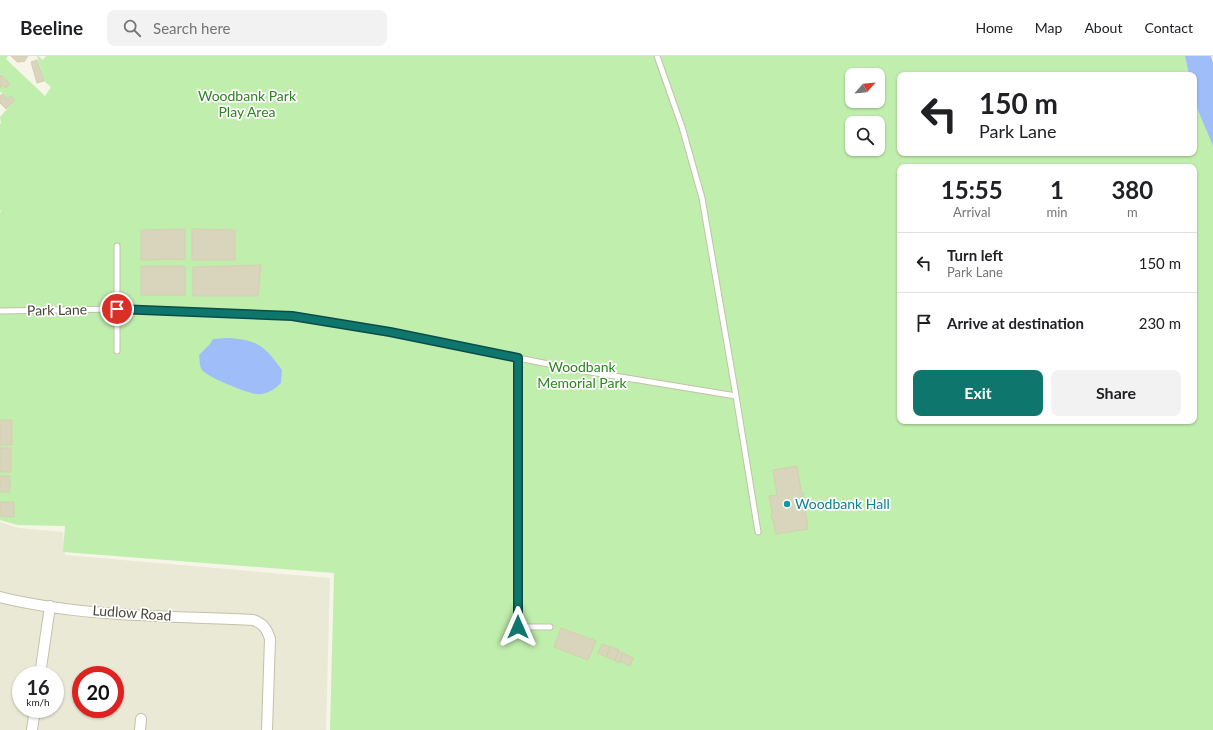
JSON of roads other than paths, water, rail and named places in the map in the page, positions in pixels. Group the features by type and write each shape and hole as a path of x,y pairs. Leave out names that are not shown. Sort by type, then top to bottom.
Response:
{"street":[{"name":"Ludlow Road","path":"0,597 96,612 253,620 263,625 269,633 270,639 267,730"},
{"path":"41,666 50,606"},
{"path":"32,730 34,718"},
{"path":"140,730 141,719"}],"lane":[{"path":"657,56 682,127 702,198 758,532"},
{"path":"117,246 117,351"},
{"name":"Park Lane","path":"0,311 117,309 292,316 390,332 578,370 736,396"},
{"path":"518,358 518,627 550,627"}],"water":[{"path":"1185,56 1211,56 1213,63 1213,146 1197,108 1197,72 1188,72"},
{"path":"227,338 253,342 265,349 282,370 281,383 270,392 256,394 244,391 205,373 200,365 199,355 213,339"}],"place":[{"name":"Woodbank Hall","path":"787,504"}],"park label":[{"name":"Woodbank Park Play Area","path":"247,104"},
{"name":"Woodbank Memorial Park","path":"582,376"}]}
